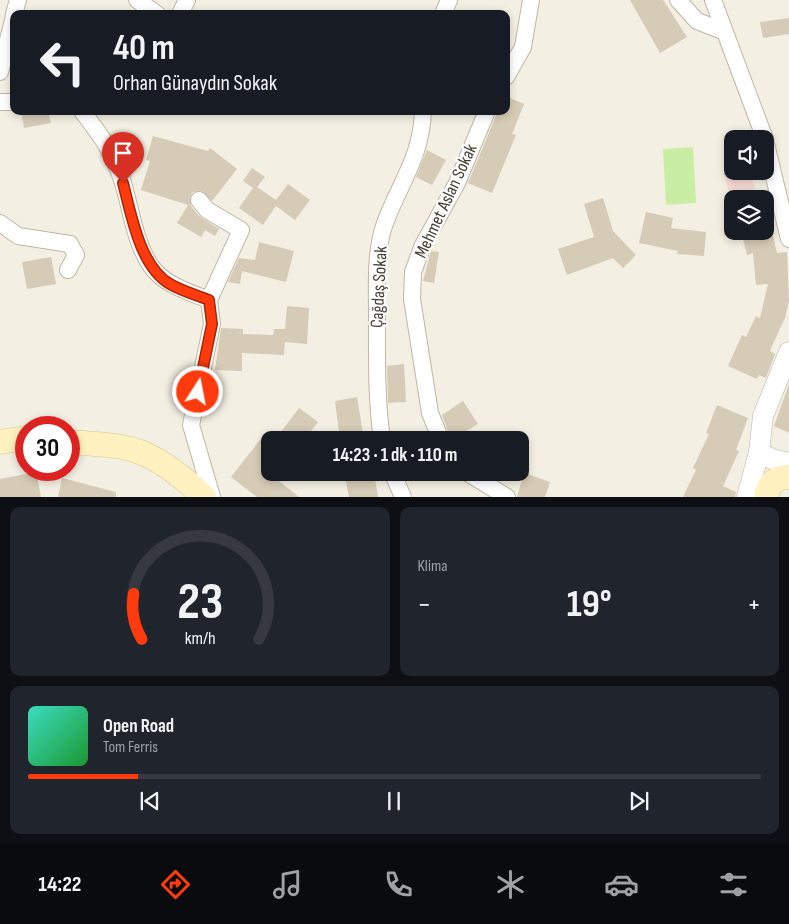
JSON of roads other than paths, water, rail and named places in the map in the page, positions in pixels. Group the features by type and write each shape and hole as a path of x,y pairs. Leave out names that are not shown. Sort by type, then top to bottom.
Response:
{"main road":[{"path":"0,442 15,440"},
{"path":"80,443 102,444 144,453 176,472 204,496"}],"street":[{"path":"136,0 151,10"},
{"path":"510,69 523,47 531,0"},
{"path":"678,0 697,21 723,31"},
{"path":"713,0 723,31 763,130"},
{"path":"0,72 10,31"},
{"path":"85,115 110,148 123,183 134,228 151,266 168,283 209,300"},
{"name":"Çağdaş Sokak","path":"381,431 377,404 377,271 383,227 416,156 422,134 423,115"},
{"name":"Mehmet Aslan Sokak","path":"437,431 430,413 412,299 413,272 423,245 456,183 485,115"},
{"path":"774,177 789,239"},
{"path":"200,200 207,210 241,230 209,300 212,324 191,426 212,496"},
{"path":"0,223 18,236 70,244 76,255 68,270"},
{"path":"747,496 759,452 764,416 789,352"},
{"path":"759,452 775,460 777,481"},
{"path":"396,481 403,496"},
{"path":"481,481 507,496"}]}
